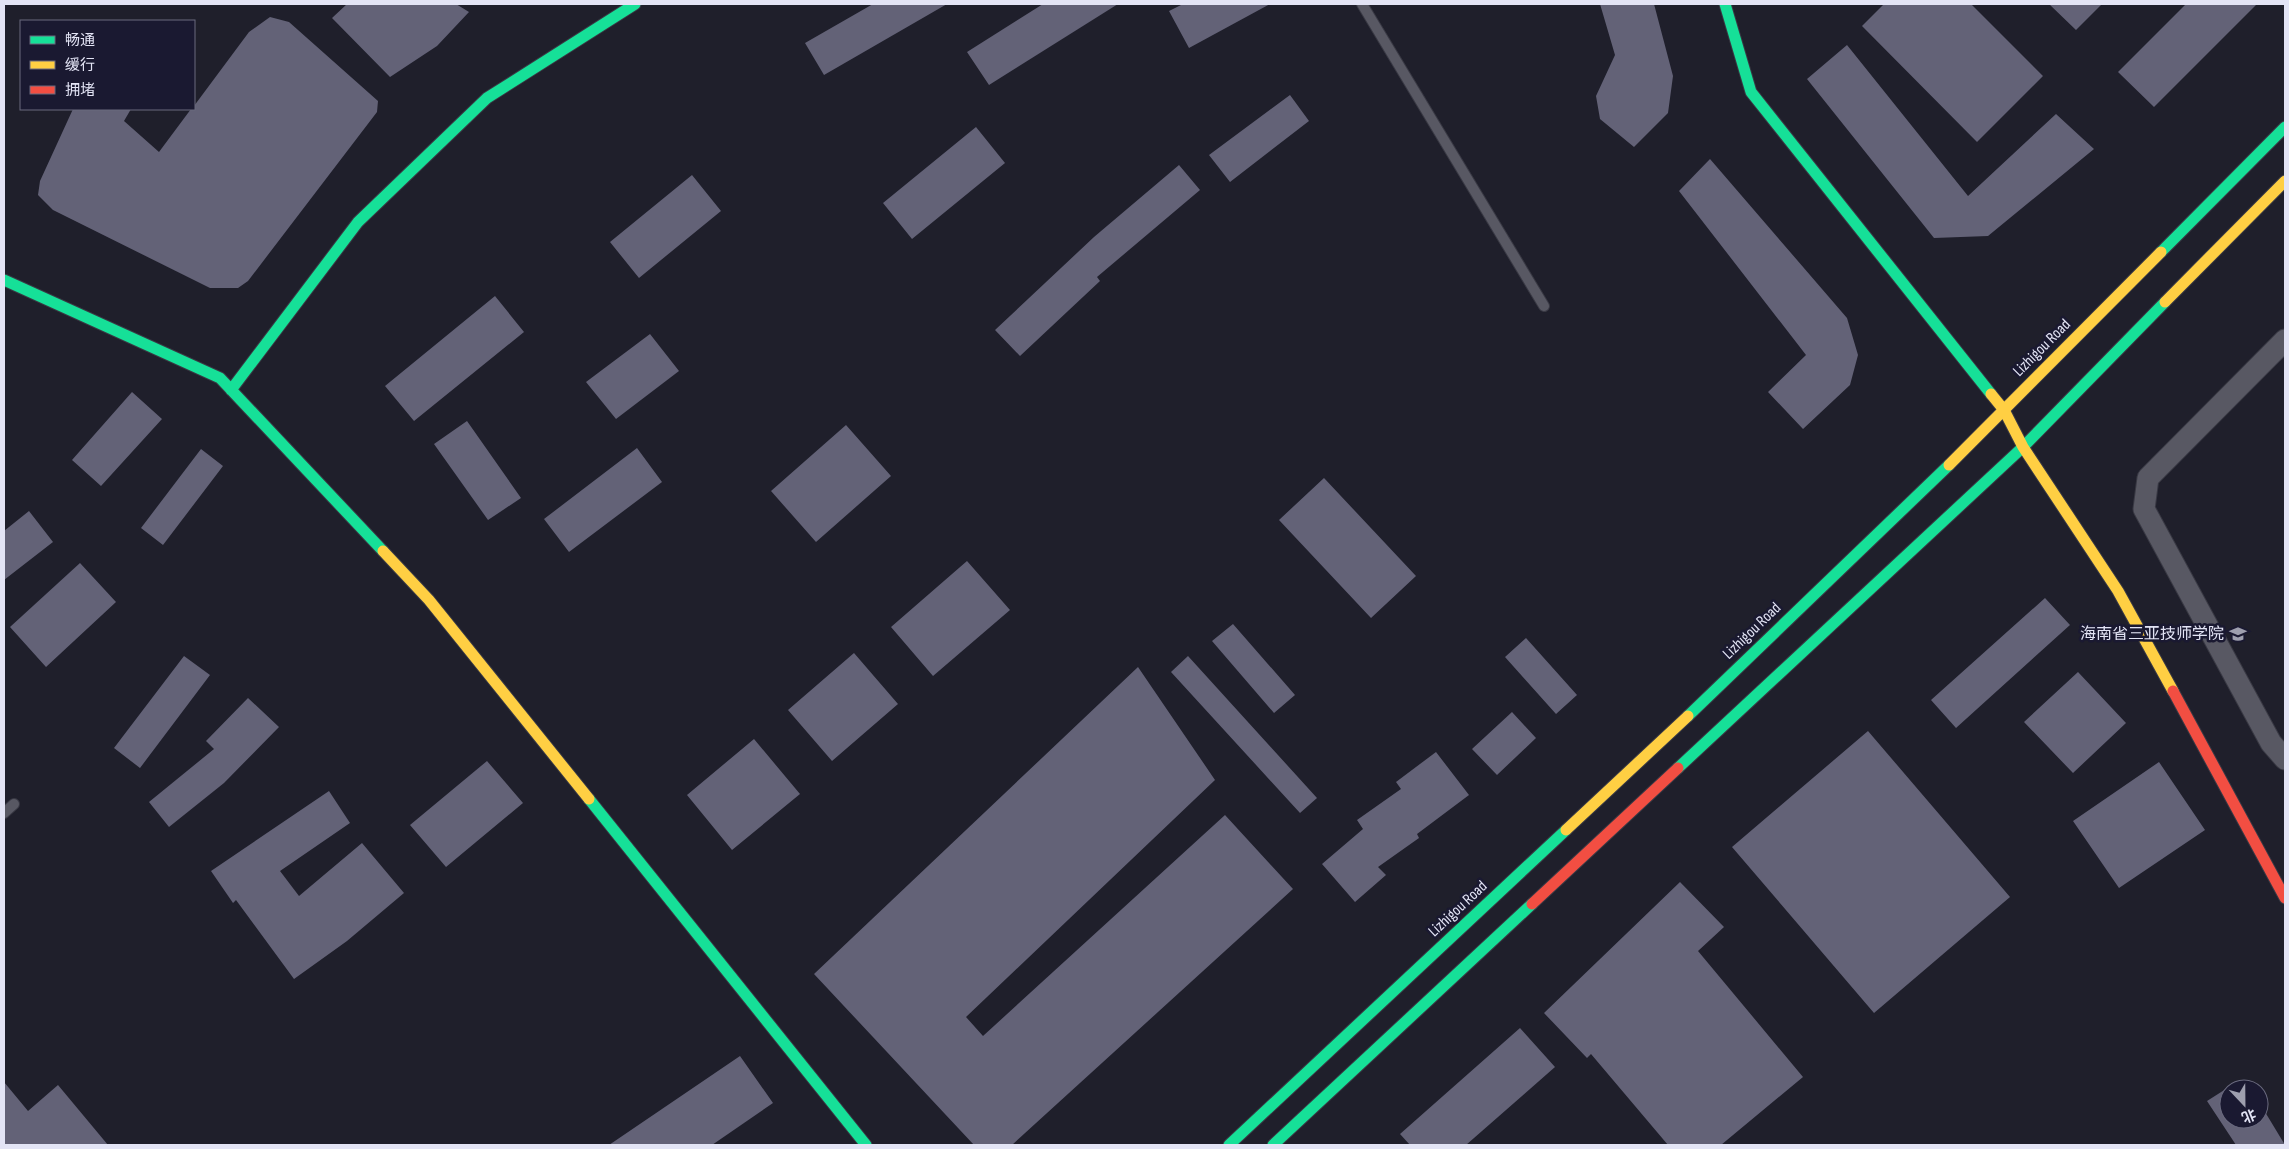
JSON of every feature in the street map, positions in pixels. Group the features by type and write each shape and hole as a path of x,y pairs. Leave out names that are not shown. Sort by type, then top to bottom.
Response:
{"main road":[{"path":"231,390 358,222 466,118 487,98 635,4"},
{"path":"1725,4 1751,92 2004,410 2023,447 2118,591 2285,898"},
{"name":"Lizhigou Road","path":"1229,1145 1698,706 1940,474 2285,127"},
{"path":"1273,1145 2023,447 2285,181"},
{"path":"4,280 220,378 429,600 866,1145"}],"street":[{"path":"2285,340 2148,478 2144,509 2271,742 2285,759"}],"lane":[{"path":"1362,4 1544,306"},
{"path":"4,813 14,804"}],"building":[{"path":"347,4 456,4 469,12 437,46 390,77 332,18"},
{"path":"873,4 947,4 824,75 805,43"},
{"path":"1043,4 1118,4 989,85 967,52"},
{"path":"1183,4 1270,4 1189,48 1169,11"},
{"path":"1600,4 1654,4 1673,76 1668,113 1634,147 1600,119 1596,96 1615,55"},
{"path":"1884,4 1971,4 2043,76 1977,142 1862,26"},
{"path":"2049,4 2102,4 2076,30"},
{"path":"2186,4 2257,4 2154,107 2118,72"},
{"path":"270,17 289,22 378,101 377,112 248,281 238,288 210,288 53,210 38,195 40,181 73,110 130,110 124,121 159,152 190,110 195,110 195,105 249,32"},
{"path":"1847,45 1968,196 2056,114 2094,149 1988,236 1934,238 1807,79"},
{"path":"1290,95 1309,121 1230,182 1209,155"},
{"path":"976,127 1005,163 912,239 883,203"},
{"path":"1710,159 1847,318 1858,355 1850,385 1803,429 1768,392 1806,355 1679,191"},
{"path":"1179,165 1200,190 1097,277 1100,281 1020,356 995,330 1094,237"},
{"path":"692,175 721,211 639,278 610,242"},
{"path":"495,296 524,332 414,421 385,386"},
{"path":"650,334 679,371 616,419 586,382"},
{"path":"132,392 162,419 101,486 72,460"},
{"path":"467,421 521,498 488,520 434,444"},
{"path":"846,425 891,476 816,542 771,491"},
{"path":"637,448 662,482 569,552 544,519"},
{"path":"201,449 223,466 163,545 141,528"},
{"path":"1324,478 1416,576 1371,618 1279,520"},
{"path":"29,511 53,542 4,580 4,531"},
{"path":"967,561 1010,610 933,676 891,627"},
{"path":"80,563 116,602 46,667 10,627"},
{"path":"2045,598 2070,625 1956,728 1931,700"},
{"path":"1233,624 1295,695 1274,713 1212,641"},
{"path":"1526,638 1577,695 1556,714 1505,657"},
{"path":"854,653 898,704 832,761 788,710"},
{"path":"184,656 210,675 140,768 114,748"},
{"path":"1188,656 1317,798 1300,813 1171,672"},
{"path":"1138,667 1215,780 966,1017 983,1036 1225,815 1293,889 1012,1145 974,1145 814,974"},
{"path":"2078,672 2126,723 2073,773 2024,722"},
{"path":"248,698 279,727 224,783 169,827 149,802 214,749 206,741"},
{"path":"1512,712 1536,738 1497,775 1472,749"},
{"path":"1868,731 2010,897 1874,1013 1732,847"},
{"path":"754,739 800,794 732,850 687,795"},
{"path":"1436,752 1469,795 1417,834 1419,838 1378,867 1386,875 1355,902 1322,864 1363,829 1357,820 1401,789 1396,782"},
{"path":"487,761 523,803 446,867 410,825"},
{"path":"2159,762 2205,830 2119,888 2073,821"},
{"path":"329,791 350,823 280,871 299,896 362,843 404,893 347,941 294,979 236,900 233,903 211,871"},
{"path":"1680,882 1724,927 1698,951 1803,1077 1721,1145 1668,1145 1591,1054 1587,1058 1544,1013"},
{"path":"1520,1028 1555,1067 1466,1145 1410,1145 1400,1134"},
{"path":"740,1056 773,1103 712,1145 609,1145"},
{"path":"4,1082 28,1111 58,1085 108,1145 4,1145"},
{"path":"2219,1093 2219,1119 2207,1101"},
{"path":"2269,1119 2285,1145 2236,1145 2225,1129 2269,1129"}],"traffic: fast":[{"path":"231,390 358,222 487,98 635,4"},
{"path":"1725,4 1751,92 1991,394"},
{"path":"2161,252 2285,127"},
{"path":"4,280 220,378 383,551"},
{"path":"1678,768 2023,447 2165,302"},
{"path":"1688,716 1949,465"},
{"path":"589,799 866,1145"},
{"path":"1229,1145 1566,830"},
{"path":"1273,1145 1532,904"}],"traffic: slow":[{"path":"2165,302 2285,181"},
{"path":"1949,465 2161,252"},
{"path":"1991,394 2004,410 2023,447 2118,591 2173,691"},
{"path":"383,551 429,600 589,799"},
{"path":"1566,830 1688,716"}],"traffic: jam":[{"path":"2173,691 2285,898"},
{"path":"1532,904 1678,768"}],"place":[{"name":"海南省三亚技师学院","path":"2238,634"}]}
